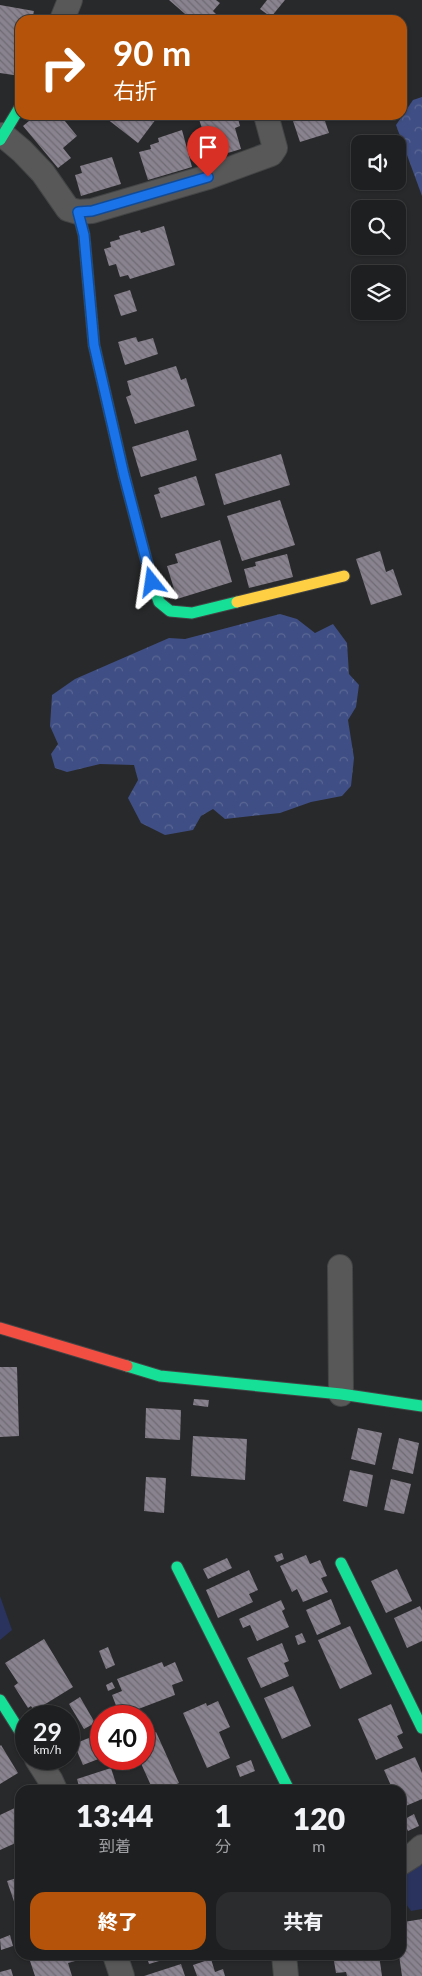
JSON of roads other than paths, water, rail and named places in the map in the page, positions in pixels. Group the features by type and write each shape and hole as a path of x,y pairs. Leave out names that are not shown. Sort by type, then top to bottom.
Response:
{"street":[{"path":"64,15 70,0"},
{"path":"15,115 2,137 22,151 42,173 68,209 78,212 92,211 208,177 271,154 275,148 267,120"},
{"path":"78,212 84,235 94,345 124,475 159,602 170,611 192,613 344,576"},
{"path":"340,1267 341,1394"},
{"path":"0,1328 160,1376 341,1394 422,1406"},
{"path":"341,1563 422,1728"},
{"path":"177,1567 286,1785"},
{"path":"0,1700 15,1724"},
{"path":"44,1770 53,1785"},
{"path":"406,1860 422,1847"},
{"path":"117,1960 122,1976"},
{"path":"284,1960 286,1976"}]}
